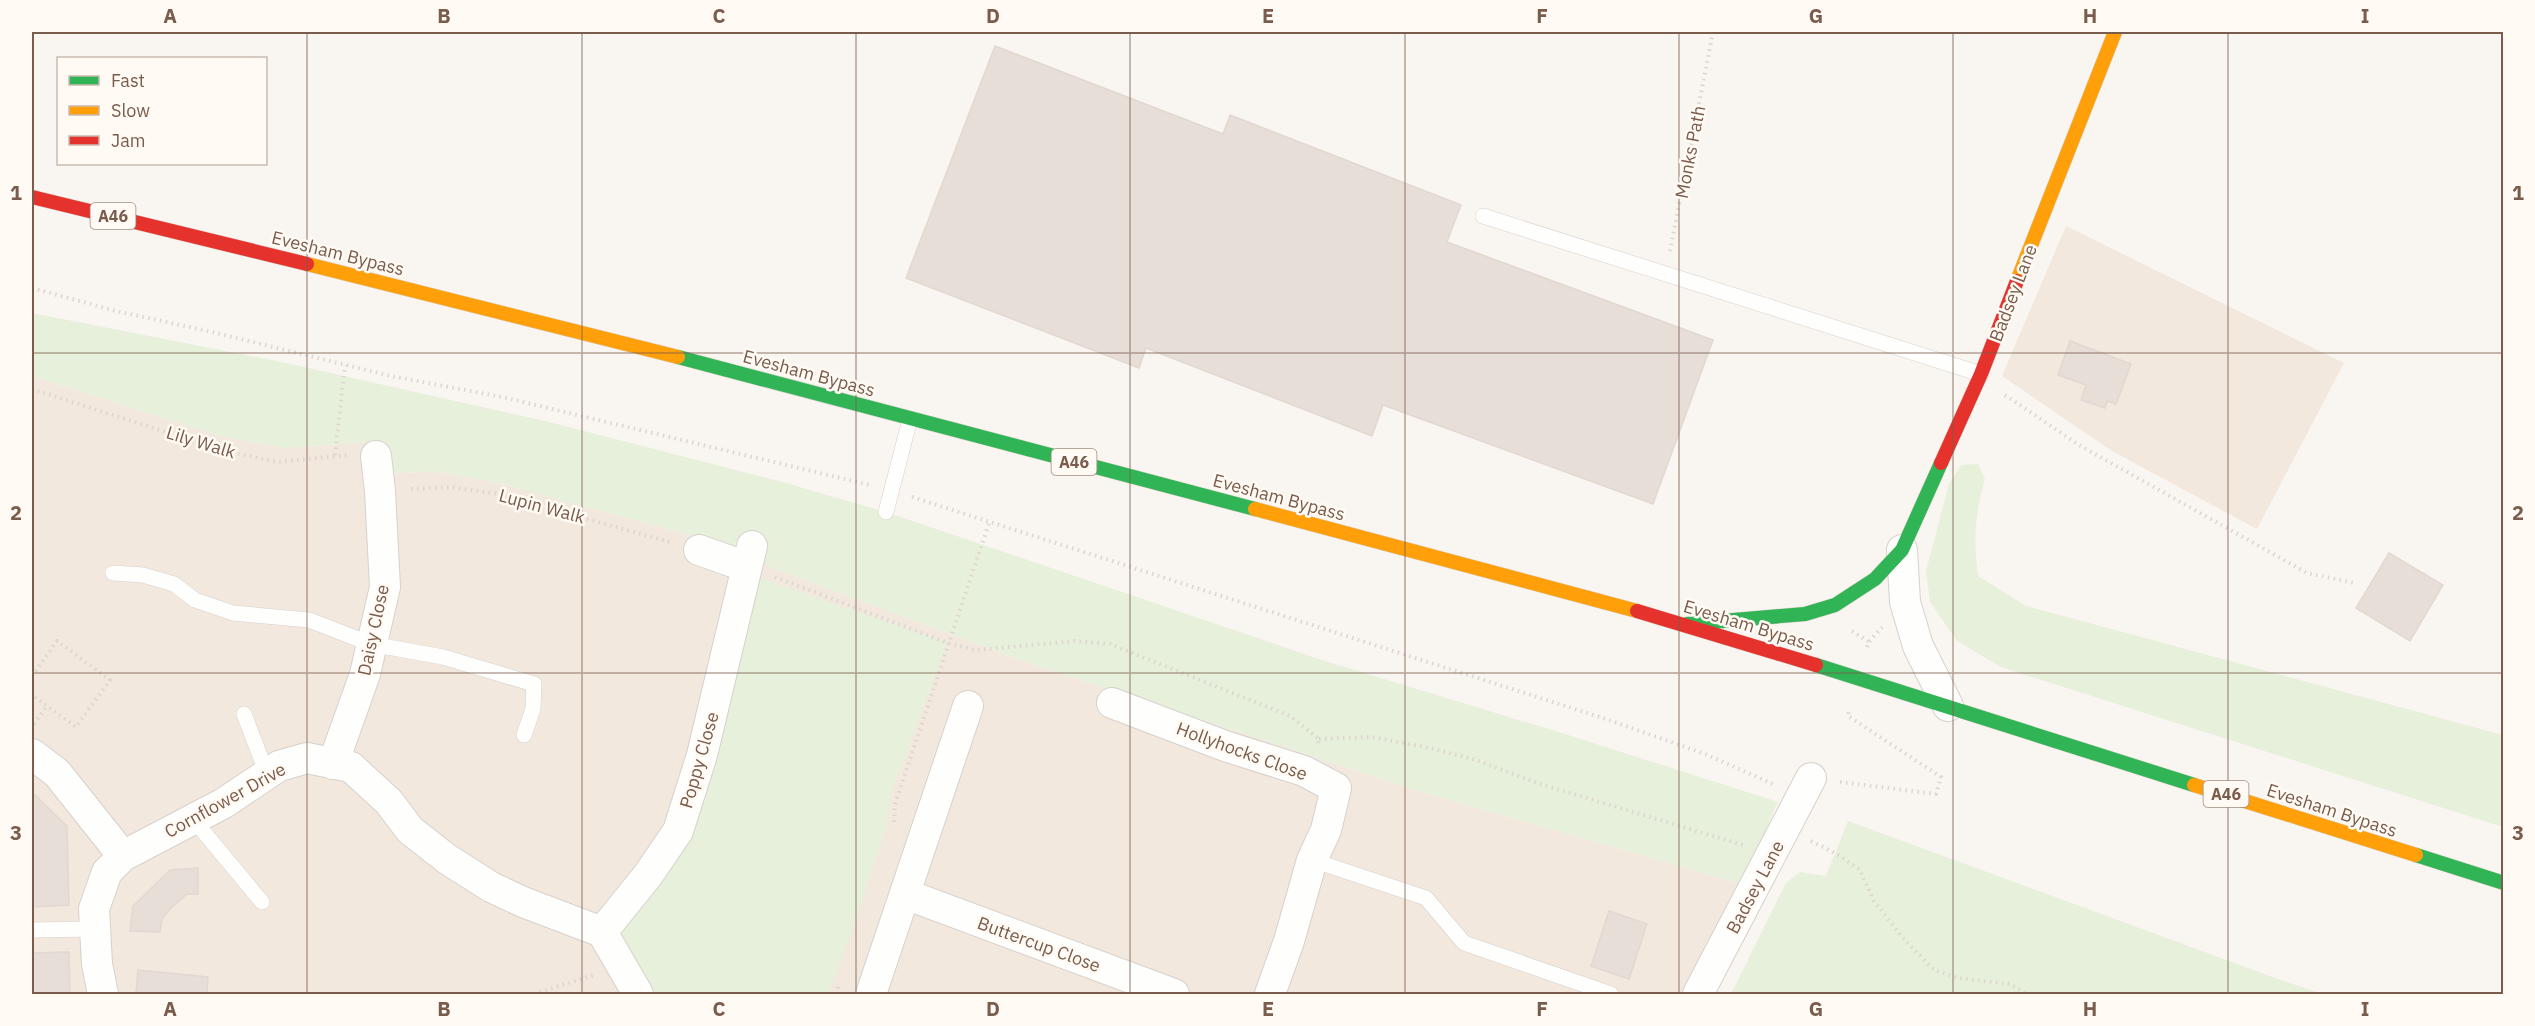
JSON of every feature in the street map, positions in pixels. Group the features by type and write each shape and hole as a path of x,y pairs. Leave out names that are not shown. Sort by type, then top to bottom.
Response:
{"main road":[{"name":"Badsey Lane","path":"1687,624 1805,614 1835,605 1875,579 1902,550 1980,377 2115,32"},
{"name":"Evesham Bypass","path":"32,196 229,243 795,387 1687,624 2504,883"}],"street":[{"name":"Daisy Close","path":"333,764 365,674 385,587 376,456"},
{"path":"699,550 750,556"},
{"name":"Badsey Lane","path":"1902,550 1905,602 1918,646 1948,706"},
{"name":"Poppy Close","path":"602,932 648,875 678,831 702,755 750,556"},
{"name":"Hollyhocks Close","path":"1112,703 1225,746 1304,771 1336,788 1326,830 1312,860 1289,941 1270,994"},
{"path":"871,994 968,706"},
{"path":"32,754 57,773 123,856"},
{"name":"Cornflower Drive","path":"103,994 97,964 94,909 107,872 123,856 224,803 279,766 307,758 351,767 389,802 410,830 447,859 491,887 523,902 602,932"},
{"name":"Badsey Lane","path":"1698,994 1780,842 1806,787"},
{"name":"Buttercup Close","path":"904,894 1174,994"},
{"path":"602,932 638,994"}],"lane":[{"path":"1483,216 1666,273 1980,377"},
{"path":"886,512 910,419"},
{"path":"113,573 143,574 174,584 195,600 233,613 309,620 371,644 443,657 534,684 533,709 524,735"},
{"path":"244,714 267,774"},
{"path":"193,819 262,902"},
{"path":"1312,860 1426,898 1464,943 1611,994"},
{"path":"32,930 96,929"}],"path":[{"name":"Monks Path","path":"1666,273 1713,32"},
{"path":"32,288 116,311 391,376 502,397 891,489 989,523 1608,720 1806,787 1936,794 1941,777 1848,716 1869,642"},
{"path":"335,455 345,365"},
{"path":"1980,377 2079,445 2307,573 2354,584"},
{"name":"Lily Walk","path":"32,389 225,451 278,462 335,455 376,456"},
{"name":"Lupin Walk","path":"380,491 450,487 494,492 699,550"},
{"path":"894,827 895,804 989,523"},
{"path":"750,556 948,643 975,650 1075,641 1110,644 1290,716 1319,739 1372,737 1430,748 1476,760 1537,783 1780,842 1835,853 1858,869 1874,901 1902,937 1934,970 1958,978 2008,984 2027,994"},
{"path":"32,676 57,641 110,680 76,728 32,694"},
{"path":"32,727 47,706"},
{"path":"1314,777 1319,739"},
{"path":"534,994 622,966"},
{"path":"836,994 844,975"}],"shaded area":[{"path":"2066,226 2344,363 2257,529 2112,451 2002,376"},
{"path":"32,376 221,436 283,448 383,441 388,474 435,471 495,482 735,549 739,532 770,542 766,565 1014,658 1422,792 1742,884 1701,994 32,994"}],"green space":[{"path":"32,313 277,361 545,421 779,481 886,512 1325,661 1778,802 1742,884 1422,792 1014,658 765,565 770,542 739,532 734,550 698,537 495,482 435,471 388,474 382,441 283,448 221,436 32,376"},
{"path":"1978,464 1985,479 1976,527 1978,576 2026,606 2503,735 2503,827 2001,667 1957,641 1930,602 1926,571 1949,484 1961,465"},
{"path":"755,576 948,643 890,796 887,825 854,925 828,994 654,994 619,928 653,885"},
{"path":"1848,821 2323,994 1731,994 1786,883 1800,872 1826,876"}],"building":[{"path":"995,46 1223,134 1230,115 1461,205 1447,242 1713,340 1653,504 1383,405 1372,436 1146,348 1139,368 906,278"},
{"path":"2070,341 2131,364 2116,404 2107,401 2105,408 2081,400 2086,385 2058,375"},
{"path":"2389,553 2443,585 2410,641 2356,608"},
{"path":"32,792 67,826 69,905 32,907"},
{"path":"198,868 198,894 187,894 171,908 162,919 160,932 130,931 133,906 170,870"},
{"path":"1609,911 1647,924 1629,979 1591,966"},
{"path":"69,952 70,994 32,994 32,953"},
{"path":"138,970 208,977 207,994 136,994"}],"traffic: fast":[{"path":"678,357 1255,509"},
{"path":"1687,624 1805,614 1835,605 1875,579 1902,550 1941,463"},
{"path":"1816,665 2194,785"},
{"path":"2416,855 2504,883"}],"traffic: slow":[{"path":"2017,281 2115,32"},
{"path":"307,264 678,357"},
{"path":"1255,509 1637,611"},
{"path":"2194,785 2416,855"}],"traffic: jam":[{"path":"32,197 307,264"},
{"path":"1941,463 1981,374 2017,281"},
{"path":"1637,611 1816,665"}]}
